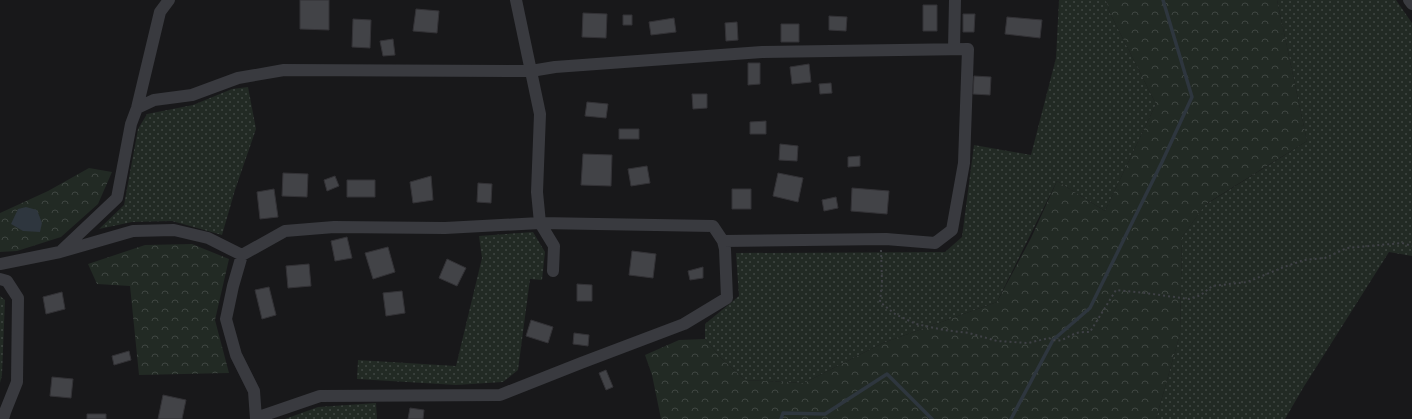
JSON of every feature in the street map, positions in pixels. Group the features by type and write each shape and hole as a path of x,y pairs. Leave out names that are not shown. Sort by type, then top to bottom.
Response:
{"street":[{"path":"60,252 117,198 131,124 137,108 160,12 169,0"},
{"path":"516,0 540,114 537,192 540,223 554,246 553,271"},
{"path":"954,49 955,0"},
{"path":"1409,0 1412,4"},
{"path":"137,108 154,100 192,95 238,78 284,70 532,71 555,67 762,52 968,49 964,163 952,230 935,243 886,239 723,241"},
{"path":"540,223 714,226 723,241 725,249 727,298 684,324 500,395 320,396 256,419 254,391 236,355 226,319 233,286 242,255 285,231 334,227 445,228 540,223"},
{"path":"0,264 60,252 133,231 174,230 208,238 242,255"},
{"path":"0,279 7,281 18,298 18,382 3,419"}],"path":[{"path":"886,239 881,251 882,282 880,302 895,314 916,324 944,330 969,333 997,341 1028,343 1049,338 1053,340 1064,340 1075,333 1090,332 1116,290 1189,299 1201,295 1212,286 1246,282 1304,260 1325,258 1347,248 1402,243 1412,246"}],"green space":[{"path":"1059,0 1106,0 1110,13 1156,104 1105,211 1057,181 997,302 883,343 804,383 745,380 722,359 705,339 705,324 739,296 736,253 945,252 962,237 974,145 1031,155 1056,58"},
{"path":"1106,0 1277,0 1307,141 1206,204 1182,237 1180,334 1156,419 661,419 652,375 645,355 679,340 705,339 722,359 745,380 804,383 883,343 997,302 1031,238 1057,181 1105,211 1156,104 1110,13"},
{"path":"1277,0 1396,0 1412,23 1412,256 1389,252 1285,419 1156,419 1180,334 1182,237 1205,205 1307,141"},
{"path":"248,87 256,129 235,190 222,235 172,221 132,222 99,229 124,205 138,129 147,114 193,105 232,89"},
{"path":"89,168 112,172 98,204 61,237 17,251 0,252 0,213 48,191"},
{"path":"533,232 545,252 542,280 530,279 518,370 503,382 456,385 357,379 358,360 456,366 482,258 479,236"},
{"path":"192,244 229,259 215,320 229,373 139,375 130,286 97,284 88,264 145,245"},
{"path":"0,296 5,300 2,375 0,383"},
{"path":"376,403 377,419 285,419 318,407"}],"shaded area":[{"path":"26,207 37,210 42,223 40,232 23,231 11,224 18,209"}],"building":[{"path":"300,0 329,0 329,30 300,29"},
{"path":"923,5 937,5 937,31 923,31"},
{"path":"416,9 439,11 437,33 413,31"},
{"path":"583,13 607,14 606,38 582,37"},
{"path":"963,14 975,14 974,32 963,32"},
{"path":"623,15 632,15 632,25 623,25"},
{"path":"829,16 847,17 846,31 829,30"},
{"path":"1007,17 1042,20 1040,38 1005,34"},
{"path":"674,18 676,32 651,35 649,22"},
{"path":"353,19 371,20 370,48 352,47"},
{"path":"737,22 738,40 726,41 725,23"},
{"path":"781,24 799,24 799,42 781,42"},
{"path":"393,39 395,55 383,56 380,41"},
{"path":"748,63 760,63 760,84 748,85"},
{"path":"809,64 811,82 792,84 790,67"},
{"path":"974,76 991,77 990,95 973,94"},
{"path":"831,83 832,93 820,94 819,84"},
{"path":"692,94 707,94 707,108 693,109"},
{"path":"587,102 608,104 606,118 585,116"},
{"path":"766,121 766,134 750,134 750,122"},
{"path":"619,129 639,129 639,139 619,139"},
{"path":"780,144 798,146 797,161 779,160"},
{"path":"583,154 612,155 611,186 581,185"},
{"path":"860,156 860,166 848,167 848,157"},
{"path":"647,166 650,183 631,186 628,169"},
{"path":"283,173 308,174 307,197 282,196"},
{"path":"778,173 803,178 798,202 773,196"},
{"path":"335,176 339,186 327,191 324,180"},
{"path":"431,176 433,200 413,203 410,182"},
{"path":"347,180 375,180 375,197 347,197"},
{"path":"478,183 492,184 491,203 477,202"},
{"path":"852,188 889,191 887,214 851,211"},
{"path":"274,189 278,217 260,219 257,192"},
{"path":"732,189 751,189 751,209 732,209"},
{"path":"836,197 838,208 824,211 822,200"},
{"path":"347,237 352,258 335,261 331,241"},
{"path":"388,247 395,272 373,279 365,253"},
{"path":"632,251 656,254 653,278 629,275"},
{"path":"447,259 466,268 457,286 439,278"},
{"path":"309,264 311,286 288,288 286,266"},
{"path":"703,267 703,278 690,280 688,271"},
{"path":"577,284 592,285 592,301 577,301"},
{"path":"269,287 276,315 262,319 255,290"},
{"path":"402,291 405,313 386,316 383,293"},
{"path":"62,292 65,309 46,314 43,297"},
{"path":"531,320 553,327 548,343 526,336"},
{"path":"574,333 589,335 588,346 573,344"},
{"path":"129,351 131,360 114,365 112,356"},
{"path":"606,370 613,387 606,390 599,373"},
{"path":"52,377 73,379 71,398 50,396"},
{"path":"163,395 186,400 182,419 158,419"},
{"path":"410,408 424,410 423,419 408,419"},
{"path":"87,414 106,414 106,419 87,419"}],"waterway":[{"path":"1011,419 1053,340 1090,308 1162,162 1192,97 1163,0"},
{"path":"781,419 783,413 825,414 887,374 932,419"}]}
